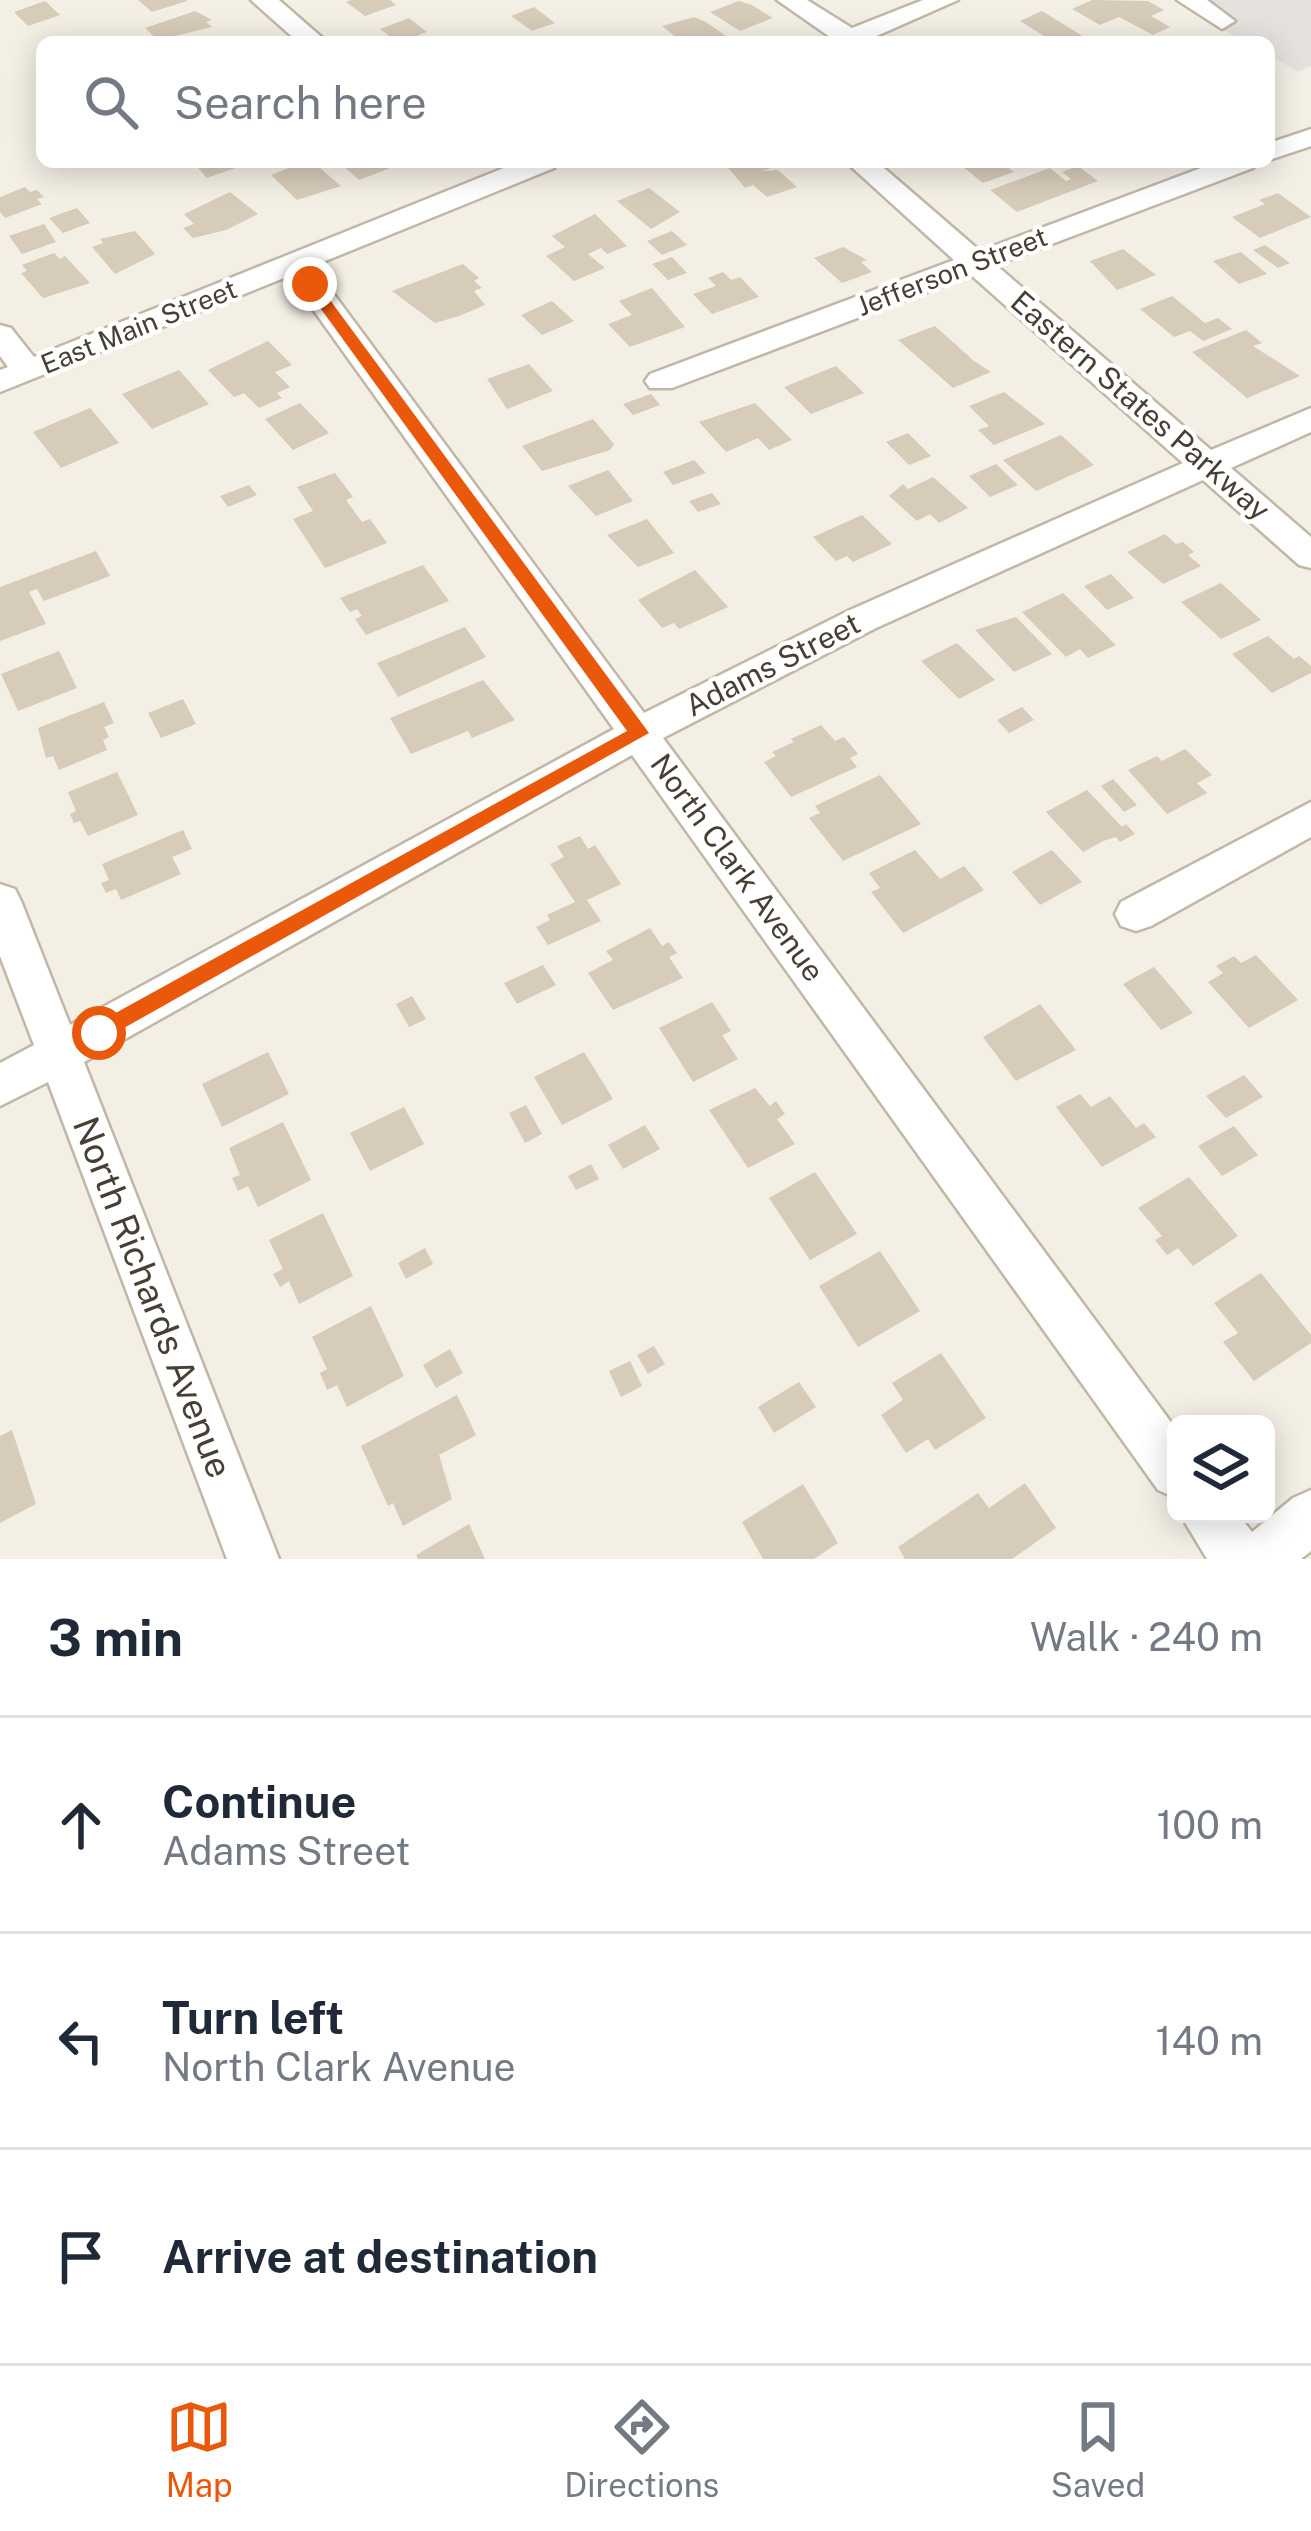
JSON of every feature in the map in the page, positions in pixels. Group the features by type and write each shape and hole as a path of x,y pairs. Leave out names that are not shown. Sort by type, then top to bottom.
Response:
{"street":[{"path":"264,0 307,36"},
{"path":"790,0 839,36"},
{"path":"854,36 945,0"},
{"path":"1190,0 1222,21"},
{"path":"1275,150 1311,136"},
{"path":"466,168 487,185"},
{"name":"East Main Street","path":"14,376 529,168"},
{"name":"Eastern States Parkway","path":"867,168 1311,556"},
{"name":"Jefferson Street","path":"661,381 1228,168"},
{"name":"North Clark Avenue","path":"296,264 1167,1460"},
{"path":"0,335 14,376"},
{"name":"Adams Street","path":"0,1086 639,733 862,619 1311,419"},
{"path":"1136,914 1311,818"},
{"name":"North Richards Avenue","path":"0,901 253,1559"},
{"path":"1262,1559 1311,1516"},
{"path":"1213,1523 1239,1559"}],"shaded area":[{"path":"1208,0 1311,0 1311,66 1298,72 1275,59 1275,36 1234,36 1187,9"}],"building":[{"path":"138,0 186,0 187,1 152,12"},
{"path":"390,0 396,5 365,16 346,2"},
{"path":"1092,0 1148,1 1164,10 1151,16 1170,27 1153,35 1119,17 1100,25 1072,9"},
{"path":"45,1 60,15 28,26 14,12"},
{"path":"739,1 773,18 740,31 710,12"},
{"path":"534,7 555,23 532,31 511,16"},
{"path":"195,11 212,20 206,22 212,27 175,36 154,36 145,28"},
{"path":"1042,11 1083,36 1044,36 1020,21"},
{"path":"694,17 726,36 674,36 662,26"},
{"path":"409,18 427,32 389,36 380,29"},
{"path":"198,168 235,168 207,178"},
{"path":"289,168 320,168 341,186 297,200 271,175"},
{"path":"346,168 390,168 359,180"},
{"path":"728,168 771,168 762,171 778,170 797,187 767,197 753,185 745,188"},
{"path":"964,168 1014,172 983,183"},
{"path":"1050,168 1066,181 1071,179 1062,172 1081,168 1098,181 1017,212 990,190"},
{"path":"25,187 44,197 37,199 42,204 5,218 0,197"},
{"path":"649,188 680,212 651,229 617,201"},
{"path":"230,192 258,214 226,230 193,238 183,228 194,224 184,214"},
{"path":"1278,193 1311,217 1260,238 1232,217 1265,204 1259,200"},
{"path":"77,208 90,223 63,233 49,218"},
{"path":"595,214 627,246 607,254 601,248 588,254 605,268 574,281 546,256 565,247 552,236"},
{"path":"44,224 56,242 22,254 9,236"},
{"path":"135,231 155,254 115,274 92,247 103,243 100,239"},
{"path":"672,231 687,245 662,255 647,241"},
{"path":"1265,245 1290,263 1278,268 1253,250"},
{"path":"843,247 867,260 861,262 872,272 842,283 814,258"},
{"path":"1123,249 1156,275 1117,290 1090,261"},
{"path":"1241,252 1267,274 1239,284 1213,261"},
{"path":"54,253 60,259 65,256 90,283 43,298 21,273 27,271 22,265"},
{"path":"672,257 687,273 668,280 652,264"},
{"path":"463,264 479,278 474,281 482,288 474,291 485,305 459,316 435,323 392,291"},
{"path":"723,272 731,280 740,277 759,297 712,314 693,294 716,286 708,278"},
{"path":"652,288 685,327 630,347 608,324 632,315 619,301"},
{"path":"1172,296 1205,323 1218,318 1232,329 1203,341 1190,331 1174,337 1140,309"},
{"path":"552,301 574,321 542,335 521,315"},
{"path":"935,326 991,372 953,388 898,340"},
{"path":"1246,330 1262,343 1253,346 1300,376 1247,398 1192,352"},
{"path":"268,341 292,365 275,372 290,387 277,393 282,398 259,408 244,393 234,397 208,370"},
{"path":"529,364 553,391 507,409 487,379"},
{"path":"836,366 864,393 811,414 784,387"},
{"path":"179,370 209,404 152,429 122,394"},
{"path":"1004,392 1045,424 994,445 978,430 989,426 969,406"},
{"path":"651,394 660,405 633,415 623,404"},
{"path":"300,403 329,433 293,450 265,419"},
{"path":"755,403 792,440 769,450 758,438 726,452 699,422"},
{"path":"90,408 119,443 61,468 33,432"},
{"path":"593,419 614,444 610,450 542,471 522,446"},
{"path":"908,433 931,456 909,465 886,442"},
{"path":"1061,435 1094,465 1036,491 1003,460"},
{"path":"694,460 706,473 673,485 663,472"},
{"path":"996,464 1018,485 990,497 969,476"},
{"path":"608,470 633,501 596,516 568,486"},
{"path":"335,473 353,497 346,500 362,522 370,519 387,543 325,568 293,519 313,511 297,487"},
{"path":"933,477 968,508 939,523 930,514 917,521 889,496 903,484 908,489"},
{"path":"249,485 257,495 228,507 220,496"},
{"path":"712,493 721,504 698,512 689,501"},
{"path":"862,515 892,544 853,562 847,556 836,561 813,537"},
{"path":"647,519 674,553 638,567 607,535"},
{"path":"1165,534 1176,544 1183,542 1194,552 1188,555 1201,566 1163,584 1127,552"},
{"path":"96,551 110,576 44,601 37,589 29,592 46,624 0,641 0,587"},
{"path":"423,565 449,601 366,635 355,619 362,616 357,609 350,612 340,598"},
{"path":"695,570 728,607 679,629 674,623 662,628 638,600"},
{"path":"1111,574 1134,598 1107,610 1084,586"},
{"path":"1221,583 1261,620 1221,639 1181,602"},
{"path":"1063,593 1116,645 1088,658 1080,649 1066,657 1022,612"},
{"path":"1016,617 1052,654 1014,672 975,630"},
{"path":"465,627 486,657 398,697 377,663"},
{"path":"1268,636 1294,659 1299,656 1311,666 1311,673 1272,693 1232,654"},
{"path":"957,643 995,680 959,699 921,661"},
{"path":"59,651 77,688 18,711 1,674"},
{"path":"483,680 515,720 472,738 468,731 411,754 390,718"},
{"path":"183,699 196,724 161,738 148,713"},
{"path":"104,702 114,723 104,727 109,737 103,740 107,750 59,770 53,756 46,758 38,728"},
{"path":"1022,707 1034,720 1009,733 997,720"},
{"path":"821,725 835,741 844,737 858,754 850,758 857,767 791,797 764,762 776,756 772,752 794,742 791,739"},
{"path":"1185,749 1212,775 1197,783 1207,793 1167,814 1128,770"},
{"path":"117,772 138,815 88,836 80,821 74,823 70,814 76,811 68,792"},
{"path":"880,775 921,824 843,861 809,818 820,813 815,806"},
{"path":"1113,779 1137,805 1124,812 1101,786"},
{"path":"1087,790 1122,827 1126,824 1135,834 1120,842 1116,837 1103,841 1083,852 1046,812"},
{"path":"183,830 192,849 172,857 181,874 121,900 116,889 106,893 101,883 109,880 102,864"},
{"path":"580,836 588,849 595,845 621,884 587,900 601,921 548,945 536,927 550,920 547,915 575,902 550,864 564,857 557,846"},
{"path":"915,850 940,879 964,866 984,890 903,933 871,892 880,888 869,873"},
{"path":"1052,850 1082,882 1040,905 1012,872"},
{"path":"650,928 662,946 669,942 677,953 669,957 683,978 613,1010 588,973 613,960 606,951"},
{"path":"1256,955 1298,1000 1249,1028 1208,982 1223,973 1216,966 1234,956 1241,963"},
{"path":"543,965 556,985 517,1004 504,983"},
{"path":"1154,967 1193,1013 1161,1030 1123,984"},
{"path":"412,996 426,1019 409,1027 396,1004"},
{"path":"712,1002 731,1031 722,1035 738,1059 693,1082 659,1028"},
{"path":"1040,1004 1076,1050 1016,1081 983,1037"},
{"path":"268,1052 289,1094 222,1127 202,1084"},
{"path":"584,1052 613,1099 562,1125 534,1077"},
{"path":"1244,1075 1263,1097 1226,1118 1206,1096"},
{"path":"755,1088 770,1106 776,1101 785,1114 777,1119 795,1144 748,1168 709,1110"},
{"path":"1080,1094 1091,1107 1110,1096 1136,1128 1144,1123 1156,1137 1102,1167 1056,1107"},
{"path":"526,1105 542,1134 525,1143 509,1113"},
{"path":"404,1107 424,1144 370,1171 350,1133"},
{"path":"283,1122 311,1180 258,1207 248,1186 238,1191 232,1178 240,1175 229,1148"},
{"path":"645,1125 660,1149 623,1169 608,1145"},
{"path":"1234,1126 1258,1155 1222,1176 1198,1146"},
{"path":"591,1164 599,1179 576,1190 568,1176"},
{"path":"815,1172 857,1234 810,1260 769,1198"},
{"path":"1189,1177 1238,1236 1193,1266 1178,1248 1167,1255 1155,1240 1162,1236 1138,1208"},
{"path":"323,1213 353,1276 299,1304 289,1281 280,1287 273,1274 283,1269 269,1240"},
{"path":"425,1248 433,1264 406,1279 398,1263"},
{"path":"880,1251 920,1311 858,1347 819,1286"},
{"path":"1261,1273 1311,1335 1311,1343 1254,1381 1223,1342 1238,1333 1214,1303"},
{"path":"371,1306 404,1376 347,1407 337,1385 327,1390 320,1373 327,1369 312,1337"},
{"path":"654,1346 665,1364 648,1374 637,1355"},
{"path":"450,1349 463,1373 436,1388 423,1365"},
{"path":"941,1353 986,1418 935,1450 928,1439 906,1453 881,1415 903,1400 892,1383"},
{"path":"630,1361 642,1386 621,1397 609,1371"},
{"path":"799,1382 816,1407 774,1433 758,1407"},
{"path":"457,1395 476,1435 439,1455 452,1499 403,1526 393,1503 388,1506 361,1446"},
{"path":"12,1430 36,1504 0,1523 0,1436"},
{"path":"1025,1483 1056,1528 1012,1559 905,1559 898,1547 978,1493 989,1508"},
{"path":"803,1484 838,1543 814,1559 763,1559 742,1522"},
{"path":"469,1524 485,1559 418,1559 416,1555"}],"route":[{"path":"99,1033 639,733 310,284"}]}
